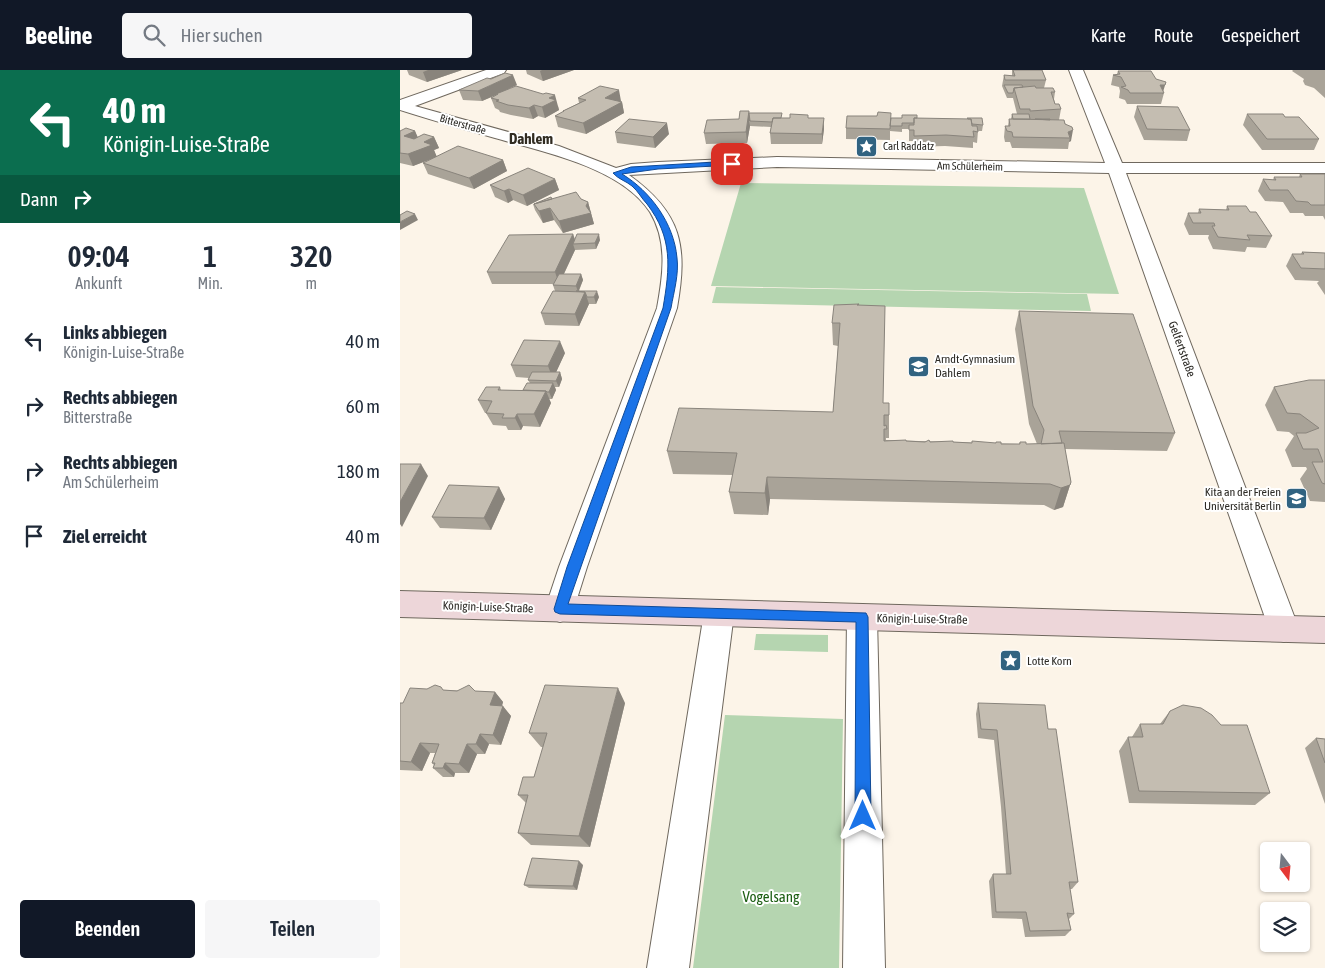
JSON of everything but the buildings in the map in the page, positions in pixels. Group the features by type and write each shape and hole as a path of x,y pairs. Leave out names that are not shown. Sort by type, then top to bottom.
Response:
{"main road":[{"name":"Königin-Luise-Straße","path":"400,604 1325,630"}],"street":[{"path":"401,105 499,70"},
{"name":"Gelfertstraße","path":"1076,70 1116,168 1284,629"},
{"name":"Bitterstraße","path":"401,105 564,153 616,173 635,185 661,218 670,239 673,258 667,308 573,567 560,609"},
{"name":"Am Schülerheim","path":"616,173 631,169 658,167 777,162 1116,168 1325,168"},
{"path":"668,968 719,613"},
{"path":"862,617 864,968"}],"green space":[{"path":"741,183 1084,188 1119,294 711,286"},
{"path":"716,287 1087,294 1091,311 712,303"},
{"path":"756,634 828,635 828,652 754,650"},
{"name":"Vogelsang","path":"725,715 843,719 839,968 693,968"}],"place":[{"name":"Carl Raddatz","path":"867,146"},
{"name":"Arndt-Gymnasium Dahlem","path":"919,366"},
{"name":"Kita an der Freien Universität Berlin","path":"1297,499"},
{"name":"Lotte Korn","path":"1011,661"}],"district":[{"name":"Dahlem","path":"531,139"}],"route":[{"path":"732,164 631,169 616,173 635,185 648,199 661,218 670,239 673,258 672,278 667,308 573,567 560,609 862,617 863,816"}]}
